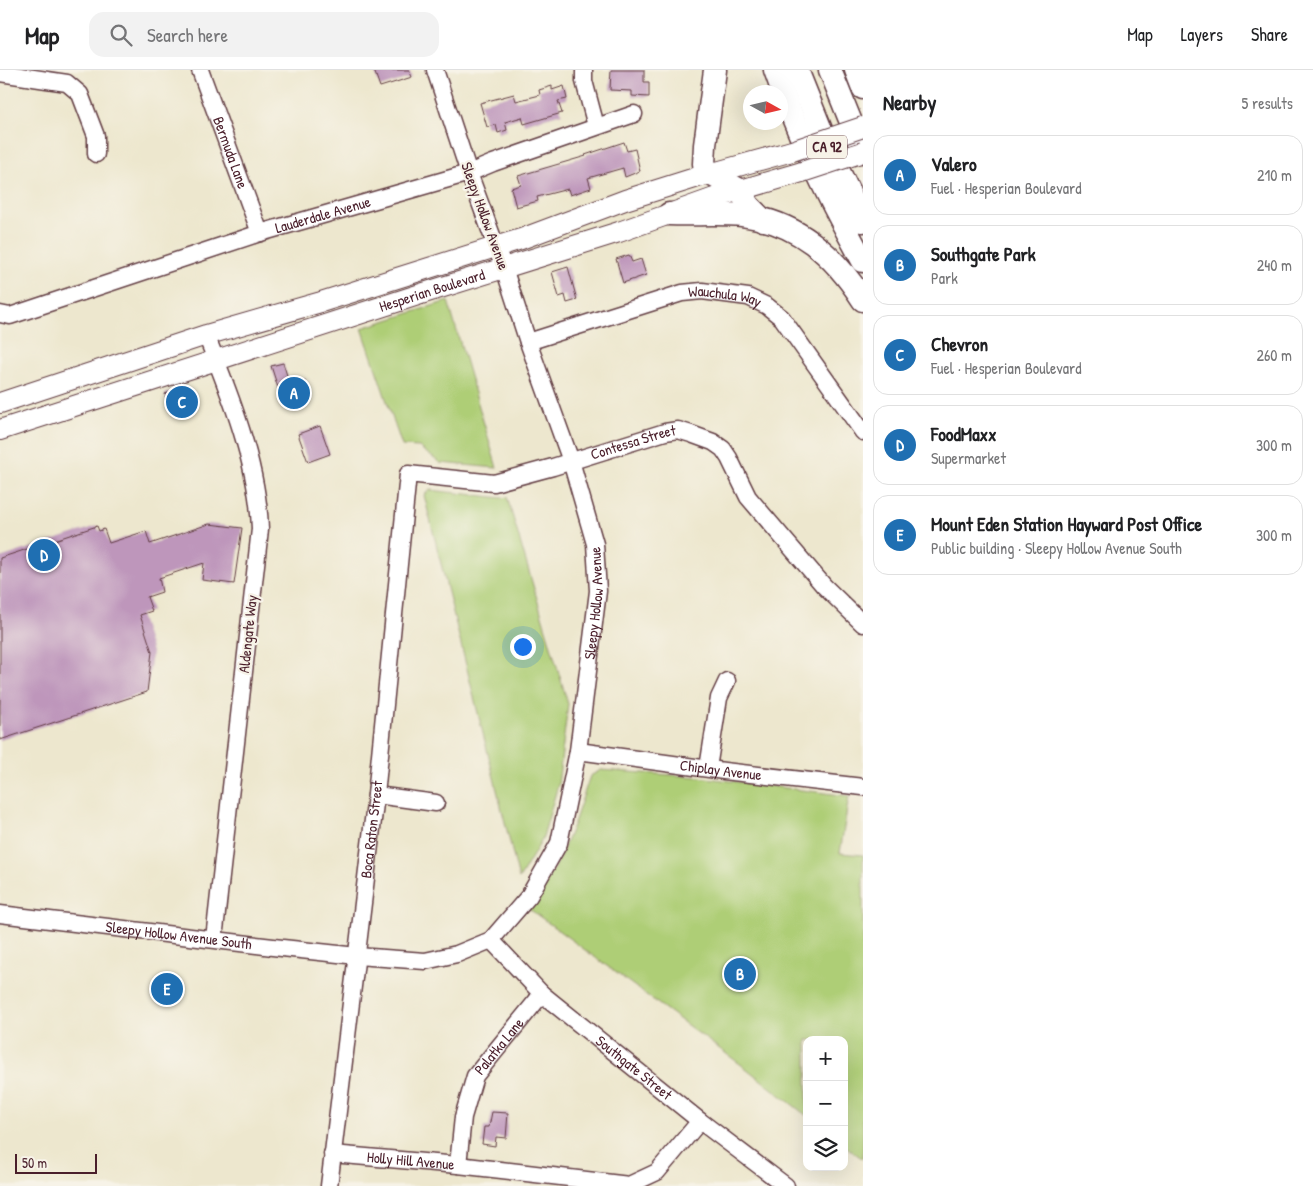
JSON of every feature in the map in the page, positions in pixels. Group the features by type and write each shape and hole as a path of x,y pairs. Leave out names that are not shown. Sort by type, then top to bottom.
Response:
{"highway":[{"path":"715,70 704,164 710,174 740,190 748,204 763,220"},
{"path":"775,70 788,108 832,205 863,261"},
{"name":"CA 92","path":"797,70 831,156 863,221"},
{"name":"CA 92","path":"830,70 863,152"},
{"path":"856,70 863,88"},
{"path":"669,214 742,215 791,230 828,255 850,280 863,300"}],"main road":[{"name":"Hesperian Boulevard","path":"0,403 206,335 321,302 496,247 626,200 863,127"},
{"name":"Hesperian Boulevard","path":"0,430 619,232 740,190 863,152"}],"street":[{"name":"Bermuda Lane","path":"200,70 260,233"},
{"name":"Sleepy Hollow Avenue","path":"356,956 425,960 457,954 491,940 529,896 559,843 578,751 598,591 596,544 570,461 435,70"},
{"path":"584,70 584,81 596,126"},
{"path":"0,73 67,83 80,94 96,136 96,154"},
{"name":"Lauderdale Avenue","path":"5,315 260,233 469,173 634,114"},
{"name":"Wauchula Way","path":"528,342 682,293 702,291 748,297 767,306 782,318 863,432"},
{"name":"Aldengate Way","path":"206,335 226,386 251,469 260,529 214,939"},
{"name":"Contessa Street","path":"408,474 494,483 665,432 678,430 713,442 723,450 730,458 748,497 824,586 863,624"},
{"name":"Boca Raton Street","path":"329,1186 376,794 408,474"},
{"path":"708,768 719,698 728,681"},
{"name":"Chiplay Avenue","path":"578,751 863,787"},
{"path":"376,794 436,803"},
{"name":"Sleepy Hollow Avenue South","path":"0,914 356,956"},
{"name":"Southgate Street","path":"491,940 542,994 700,1121 786,1186"},
{"name":"Palatka Lane","path":"458,1165 463,1117 475,1076 542,994"},
{"name":"Holly Hill Avenue","path":"332,1154 458,1165 629,1185 657,1172 700,1121"}],"green space":[{"path":"448,301 497,468 440,463 419,447 402,446 362,328"},
{"path":"430,490 507,497 568,704 558,785 542,840 519,879 424,495"},
{"path":"601,770 699,777 849,796 840,853 863,855 863,1159 848,1148 848,1036 803,1036 803,1113 747,1069 528,908 557,864 574,823 590,776"}],"building":[{"path":"374,70 409,70 412,77 380,87"},
{"path":"611,70 644,70 644,82 649,82 649,97 632,96 632,91 610,90"},
{"path":"552,86 552,90 564,86 567,99 558,101 562,113 524,124 522,117 505,122 507,130 498,133 496,125 487,127 480,103 514,94 516,101 540,95 539,90"},
{"path":"624,142 627,151 635,149 640,171 625,177 623,168 588,178 591,188 570,195 568,189 537,197 538,201 516,207 511,188 521,185 518,176 586,156"},
{"path":"629,255 632,262 641,259 646,275 623,283 616,259"},
{"path":"568,267 577,300 567,303 565,295 559,297 552,272"},
{"path":"283,363 290,385 305,381 310,395 283,403 271,366"},
{"path":"185,388 191,409 172,415 165,394"},
{"path":"320,426 330,454 308,462 298,434"},
{"path":"209,524 242,528 234,584 202,580 204,563 159,578 162,592 147,597 152,611 140,615 152,652 147,692 0,740 0,558 97,526 99,531 104,529 109,543 146,531 150,544"},
{"path":"492,1112 508,1113 506,1138 496,1137 495,1146 482,1144 484,1127 489,1127"}],"place":[{"name":"Valero","path":"294,393"},
{"name":"Chevron","path":"182,402"},
{"name":"FoodMaxx","path":"44,555"},
{"name":"Southgate Park","path":"740,974"},
{"name":"Mount Eden Station Hayward Post Office","path":"167,989"}]}
